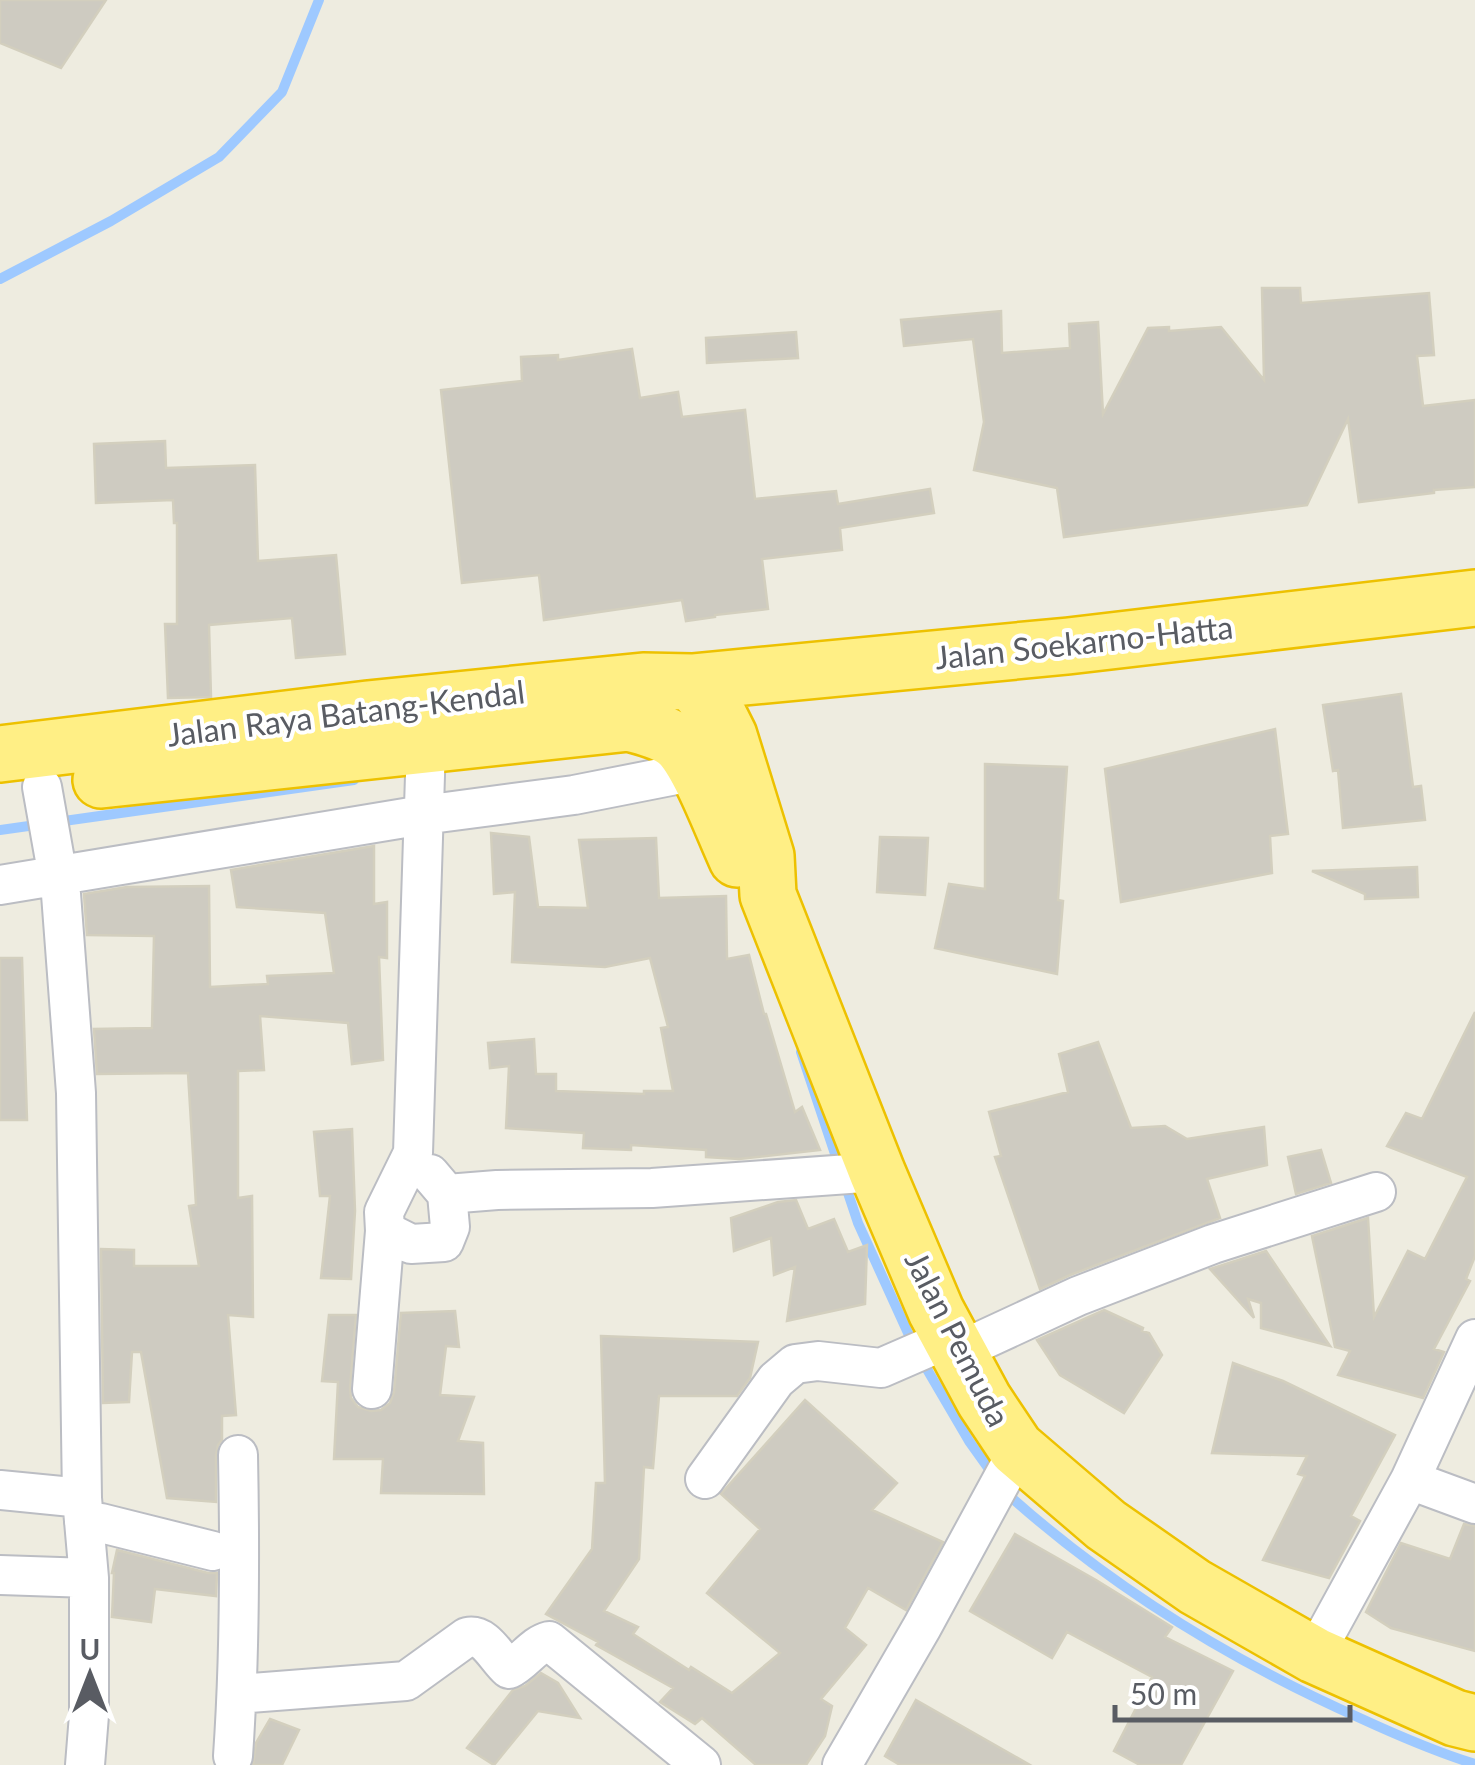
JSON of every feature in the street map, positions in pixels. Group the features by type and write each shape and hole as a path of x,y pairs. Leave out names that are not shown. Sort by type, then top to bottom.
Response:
{"highway":[{"name":"Jalan Soekarno-Hatta","path":"692,682 1088,644 1475,598"},
{"name":"Jalan Raya Batang-Kendal","path":"0,754 368,709 643,681 692,682"},
{"name":"Jalan Pemuda","path":"692,682 718,714 728,736 766,856 768,895 866,1172 936,1310 946,1345 984,1400 1013,1456 1195,1588 1314,1655 1475,1724"},
{"name":"Jalan Raya Batang-Kendal","path":"28,791 425,778 629,723"},
{"name":"Jalan Pemuda","path":"629,723 662,733 679,745 696,771 739,863 768,895"}],"street":[{"path":"0,885 55,858 425,778 574,795 696,771"},
{"path":"372,1388 384,1212 413,1153 425,778"},
{"path":"28,791 55,858 76,1093 83,1510 89,1578 85,1765"},
{"path":"385,1231 411,1244 444,1242 450,1227 446,1194 413,1153"},
{"path":"446,1194 652,1188 866,1172"},
{"path":"705,1479 776,1380 795,1364 818,1361 881,1368 1213,1244 1376,1192"},
{"path":"1314,1655 1410,1480 1475,1340"},
{"path":"233,1756 238,1694 238,1455"},
{"path":"842,1765 1013,1456"},
{"path":"1410,1480 1475,1504"},
{"path":"0,1490 83,1510 101,1524 213,1550"},
{"path":"0,1575 89,1578"},
{"path":"238,1694 406,1681 474,1635 509,1669 548,1641 701,1765"}],"building":[{"path":"0,0 106,0 61,68 0,43"},
{"path":"1262,288 1300,288 1301,303 1429,293 1434,355 1417,356 1423,406 1475,400 1475,487 1359,502 1348,419 1307,505 1064,537 1057,488 974,470 984,422 973,339 904,346 901,320 1001,311 1002,353 1070,348 1069,324 1098,322 1103,414 1148,328 1169,327 1169,331 1221,327 1264,380"},
{"path":"796,332 798,358 707,363 706,338"},
{"path":"632,349 640,398 678,392 682,417 745,410 755,499 836,491 838,504 930,489 934,513 840,528 842,550 762,559 768,609 715,617 686,621 682,600 544,620 539,575 462,583 441,390 522,381 521,357 558,355 558,360"},
{"path":"165,441 166,468 255,465 258,561 336,555 345,654 296,658 292,618 209,625 211,697 168,698 165,624 177,624 177,523 173,500 96,503 94,444"},
{"path":"1401,694 1413,787 1421,786 1425,820 1343,828 1338,770 1333,771 1323,705"},
{"path":"1275,729 1288,834 1270,836 1272,873 1121,902 1105,769"},
{"path":"985,764 1067,767 1057,974 935,948 949,884 985,889"},
{"path":"491,833 529,837 538,907 588,908 579,840 656,838 659,898 726,896 727,959 749,955 795,1112 802,1107 820,1150 739,1159 706,1157 706,1150 631,1145 631,1150 583,1148 584,1133 506,1128 509,1066 490,1068 488,1043 534,1039 536,1074 556,1074 556,1091 673,1091 661,1028 668,1027 650,958 605,967 512,962 515,892 494,894"},
{"path":"880,837 928,838 925,895 877,892"},
{"path":"374,846 374,904 387,902 387,958 379,957 383,1060 352,1064 348,1023 260,1016 264,1070 238,1071 238,1198 252,1196 253,1317 228,1315 236,1415 222,1416 222,1440 216,1455 216,1502 167,1498 141,1352 132,1352 129,1402 103,1403 101,1249 134,1250 134,1266 199,1266 189,1206 196,1205 188,1073 97,1074 94,1029 152,1028 154,936 87,935 84,894 127,887 209,886 210,987 268,984 267,976 334,973 325,913 237,907 231,870"},
{"path":"1417,867 1418,897 1365,899 1365,894 1312,871"},
{"path":"0,958 22,958 27,1120 0,1120"},
{"path":"1475,1012 1475,1256 1466,1279 1470,1281 1434,1349 1444,1352 1423,1398 1338,1375 1350,1351 1335,1347 1312,1236 1368,1218 1374,1317 1408,1251 1425,1259 1467,1177 1387,1146 1406,1113 1422,1119"},
{"path":"1098,1042 1131,1128 1165,1126 1187,1139 1264,1127 1267,1165 1207,1179 1220,1218 1040,1289 995,1157 1001,1156 989,1112 1068,1092 1059,1054"},
{"path":"352,1129 355,1211 351,1279 321,1278 330,1196 320,1196 314,1132"},
{"path":"1321,1150 1331,1183 1296,1194 1288,1157"},
{"path":"796,1200 808,1229 834,1219 848,1252 867,1245 865,1304 787,1321 795,1267 774,1275 771,1238 734,1251 731,1218"},
{"path":"1266,1251 1330,1346 1261,1328 1261,1303 1248,1299 1254,1318 1210,1269"},
{"path":"1104,1310 1143,1328 1162,1355 1124,1413 1060,1375 1037,1340"},
{"path":"455,1311 459,1347 446,1346 440,1395 474,1397 458,1441 483,1443 484,1494 381,1493 383,1459 334,1459 338,1382 322,1381 329,1315 356,1315 351,1398 358,1407 371,1411 390,1403 394,1392 401,1313"},
{"path":"601,1336 758,1342 750,1378 737,1396 659,1396 653,1468 644,1467 639,1559 604,1611 638,1627 633,1634 689,1670 691,1667 732,1693 780,1653 707,1593 760,1529 721,1494 805,1400 897,1483 872,1510 943,1542 906,1610 868,1588 845,1628 866,1645 821,1699 832,1706 825,1736 806,1765 756,1765 702,1718 695,1724 660,1702 673,1688 546,1614 592,1549 596,1483 605,1483"},
{"path":"1233,1363 1283,1381 1395,1435 1351,1516 1360,1521 1329,1578 1263,1560 1305,1476 1298,1474 1307,1456 1212,1453"},
{"path":"1464,1524 1475,1526 1475,1651 1391,1628 1366,1612 1401,1543 1450,1559"},
{"path":"1015,1534 1172,1627 1165,1637 1233,1671 1181,1765 1140,1765 1114,1751 1152,1677 1067,1632 1052,1658 970,1611"},
{"path":"117,1550 217,1573 216,1596 155,1589 151,1622 112,1617 112,1573"},
{"path":"541,1673 558,1683 580,1718 538,1711 494,1765 467,1748 513,1690"},
{"path":"916,1700 1030,1765 900,1765 885,1756"},
{"path":"270,1719 299,1730 282,1765 253,1765 256,1743"}],"waterway":[{"path":"0,279 111,221 219,157 282,92 319,0"},
{"path":"0,830 354,780"},
{"path":"801,1052 858,1223 913,1344"},
{"path":"921,1359 994,1476"},
{"path":"1003,1490 1085,1558 1219,1647 1362,1719 1475,1764"}]}
